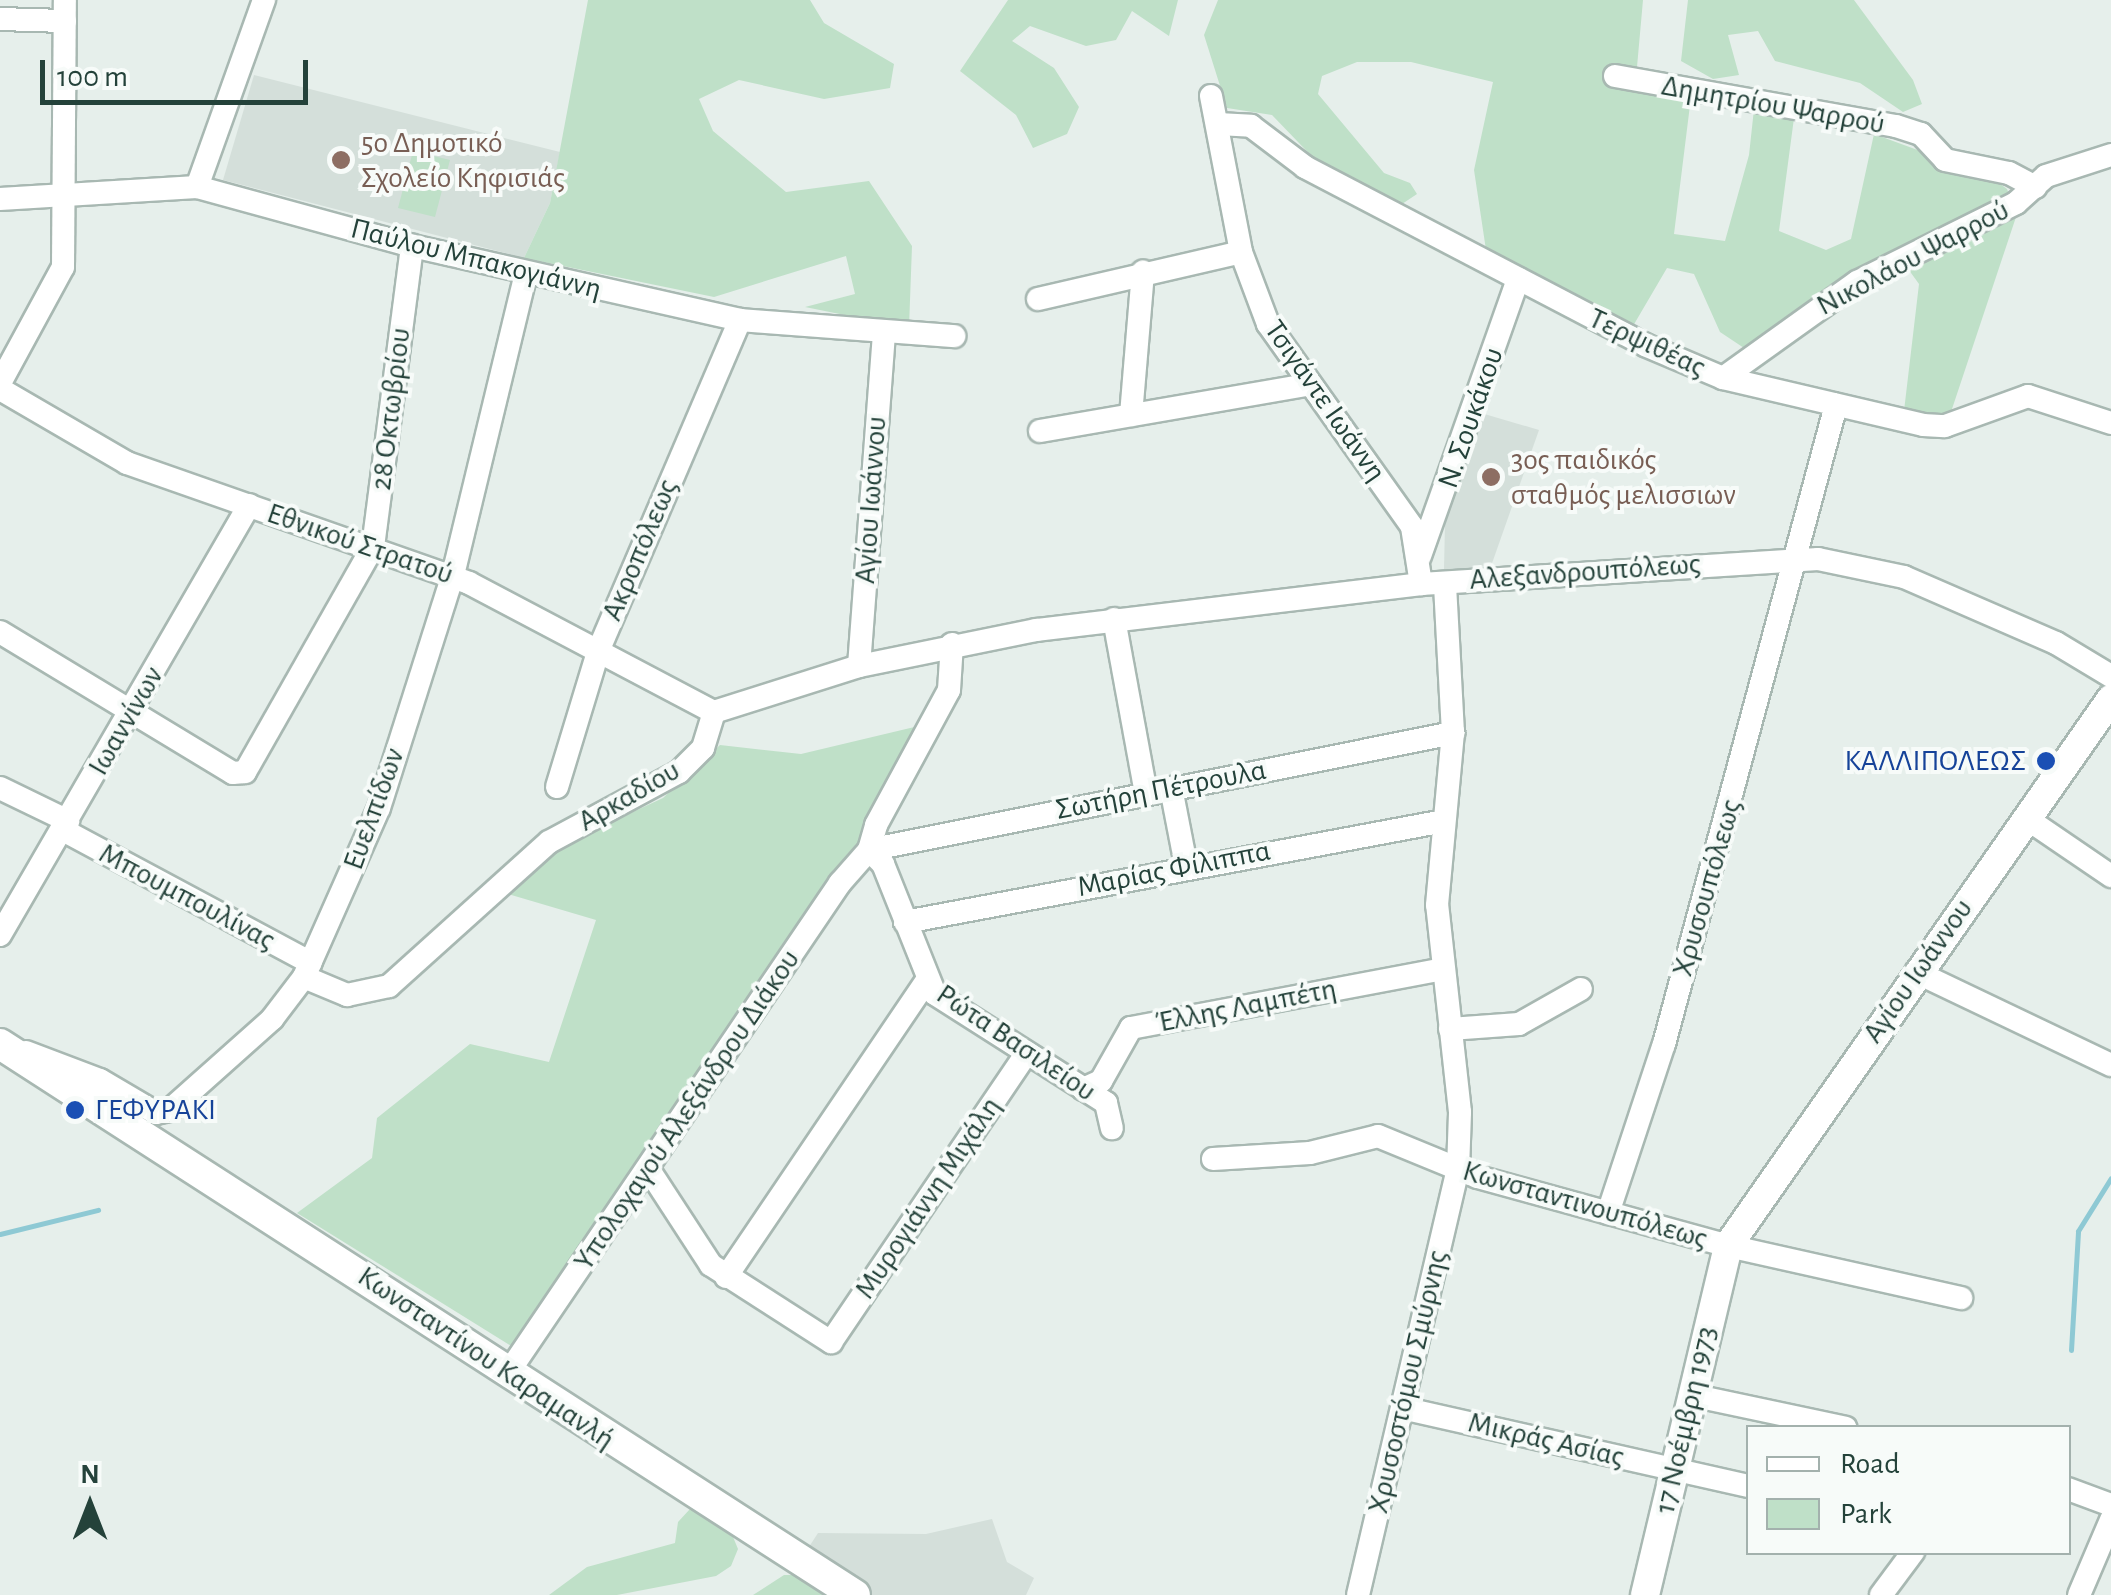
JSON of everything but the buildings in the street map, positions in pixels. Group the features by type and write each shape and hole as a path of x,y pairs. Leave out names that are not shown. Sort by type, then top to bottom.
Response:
{"main road":[{"name":"Κωνσταντίνου Καραμανλή","path":"0,1044 158,1142 508,1373 856,1595"}],"street":[{"path":"197,186 264,0"},
{"path":"0,19 65,10 66,199 59,279 0,386"},
{"name":"Δημητρίου Ψαρρού","path":"1615,76 1896,126 1921,134 1945,160 2009,174 2035,186"},
{"name":"Τσιγάντε Ιωάννη","path":"1212,96 1241,252 1268,324 1307,385 1412,528 1433,583 1453,733 1444,820"},
{"name":"Τερψιθέας","path":"1218,124 1251,126 1305,167 1518,279 1723,378 1945,426 2028,396 2111,423"},
{"name":"Νικολάου Ψαρρού","path":"1723,378 1857,282 2016,203 2046,176 2111,155"},
{"name":"Παύλου Μπακογιάννη","path":"0,198 66,199 197,186 412,246 740,320 884,334 954,336"},
{"name":"28 Οκτωβρίου","path":"132,712 240,776 361,578 373,547 412,246"},
{"path":"1038,298 1241,252"},
{"path":"1131,415 1143,272"},
{"name":"Ευελπίδων","path":"0,1044 66,1065 156,1113 180,1102 223,1065 308,970 379,808 453,575 526,274"},
{"name":"Ν. Σουκάκου","path":"1420,556 1518,279"},
{"name":"Ακροπόλεως","path":"558,786 599,649 740,320"},
{"name":"Αγίου Ιωάννου","path":"859,666 884,334"},
{"path":"1040,432 1307,385"},
{"name":"Εθνικού Στρατού","path":"0,386 126,463 453,575 714,712"},
{"name":"Χρυσουπόλεως","path":"1608,1214 1664,1044 1799,560 1836,405"},
{"name":"Ιωαννίνων","path":"0,935 248,505"},
{"name":"Αλεξανδρουπόλεως","path":"952,644 1114,620 1433,583 1799,560 1845,562 1904,578 2056,643 2111,676"},
{"path":"1114,620 1146,792"},
{"path":"0,632 132,712"},
{"path":"714,712 859,666 952,644 949,690 876,825 870,850"},
{"name":"Αγίου Ιωάννου","path":"1728,1246 1916,972 2111,699"},
{"name":"Αρκαδίου","path":"308,970 347,996 390,986 549,842 679,772 703,748 714,712"},
{"name":"Σωτήρη Πέτρουλα","path":"870,850 1453,733"},
{"name":"Μπουμπουλίνας","path":"0,788 308,970"},
{"path":"1172,788 1186,865"},
{"path":"2026,818 2111,876"},
{"name":"Μαρίας Φίλιππα","path":"905,922 1186,865 1444,820"},
{"name":"Χρυσοστόμου Σμύρνης","path":"1358,1595 1458,1170 1460,1112 1436,904 1444,820"},
{"name":"Ρώτα Βασιλείου","path":"870,850 883,864 926,982 1026,1054 1106,1103 1112,1128"},
{"name":"Υπολοχαγού Αλεξάνδρου Διάκου","path":"508,1373 840,883 870,850"},
{"name":"Έλλης Λαμπέτη","path":"1083,1089 1102,1082 1131,1028 1443,969"},
{"path":"1916,972 2111,1065"},
{"path":"648,1170 726,1277 926,982"},
{"path":"1450,1029 1519,1024 1581,989"},
{"name":"Μυρογιάννη Μιχάλη","path":"726,1277 830,1342 1026,1054"},
{"name":"Κωνσταντινουπόλεως","path":"1212,1159 1310,1153 1378,1136 1458,1170 1608,1214 1728,1246 1961,1298"},
{"name":"17 Νοέμβρη 1973","path":"1645,1595 1728,1246"},
{"path":"1691,1394 1832,1425"},
{"name":"Μικράς Ασίας","path":"1402,1408 1746,1486"},
{"path":"2071,1490 2111,1505"},
{"path":"2078,1595 2111,1520"},
{"path":"1881,1595 1910,1555"}],"shaded area":[{"name":"5ο Δημοτικό Σχολείο Κηφισιάς","path":"254,75 560,152 550,203 524,258 223,180"},
{"name":"3ος παιδικός σταθμός μελισσιων","path":"1481,413 1539,430 1490,569 1444,569 1445,524"},
{"path":"992,1519 1007,1562 1034,1578 1026,1595 868,1595 803,1556 818,1533 926,1534"}],"green space":[{"path":"588,0 810,0 824,23 894,64 890,88 824,99 739,80 699,99 713,131 786,192 869,181 912,246 909,328 805,307 855,294 846,256 714,297 524,258 550,203"},
{"path":"1008,0 1178,0 1169,36 1132,11 1116,40 1086,46 1030,26 1012,41 1054,68 1079,107 1067,134 1033,148 1016,115 960,71"},
{"path":"1218,0 1643,0 1637,67 1645,91 1691,97 1674,234 1725,241 1749,155 1754,109 1794,118 1779,231 1826,250 1851,239 1874,134 1991,177 2007,189 2017,214 1949,418 1904,411 1919,284 1898,255 1792,313 1747,350 1720,332 1694,274 1667,268 1633,326 1486,250 1474,170 1493,82 1411,62 1357,62 1322,76 1318,94 1384,173 1410,183 1417,194 1396,208 1325,170 1272,115 1227,108 1204,35"},
{"path":"1688,0 1854,0 1913,80 1922,104 1903,112 1860,83 1775,61 1758,31 1728,35 1739,75 1713,79 1681,61"},
{"path":"413,151 450,160 435,217 398,208"},
{"path":"927,724 871,826 513,1347 297,1213 372,1158 377,1118 470,1044 549,1062 596,920 501,892 524,874 570,841 663,798 720,745 801,754"},
{"path":"690,1509 731,1532 738,1549 731,1566 716,1576 617,1595 549,1595 587,1567 675,1543 678,1522"},
{"path":"784,1575 813,1575 858,1595 753,1595"}],"waterway":[{"path":"2071,1350 2078,1231 2111,1178"},
{"path":"0,1234 98,1210"}],"place":[{"name":"5ο Δημοτικό Σχολείο Κηφισιάς","path":"341,160"},
{"name":"3ος παιδικός σταθμός μελισσιων","path":"1491,477"},
{"name":"ΚΑΛΛΙΠΟΛΕΩΣ","path":"2046,761"},
{"name":"ΓΕΦΥΡΑΚΙ","path":"75,1110"}]}
